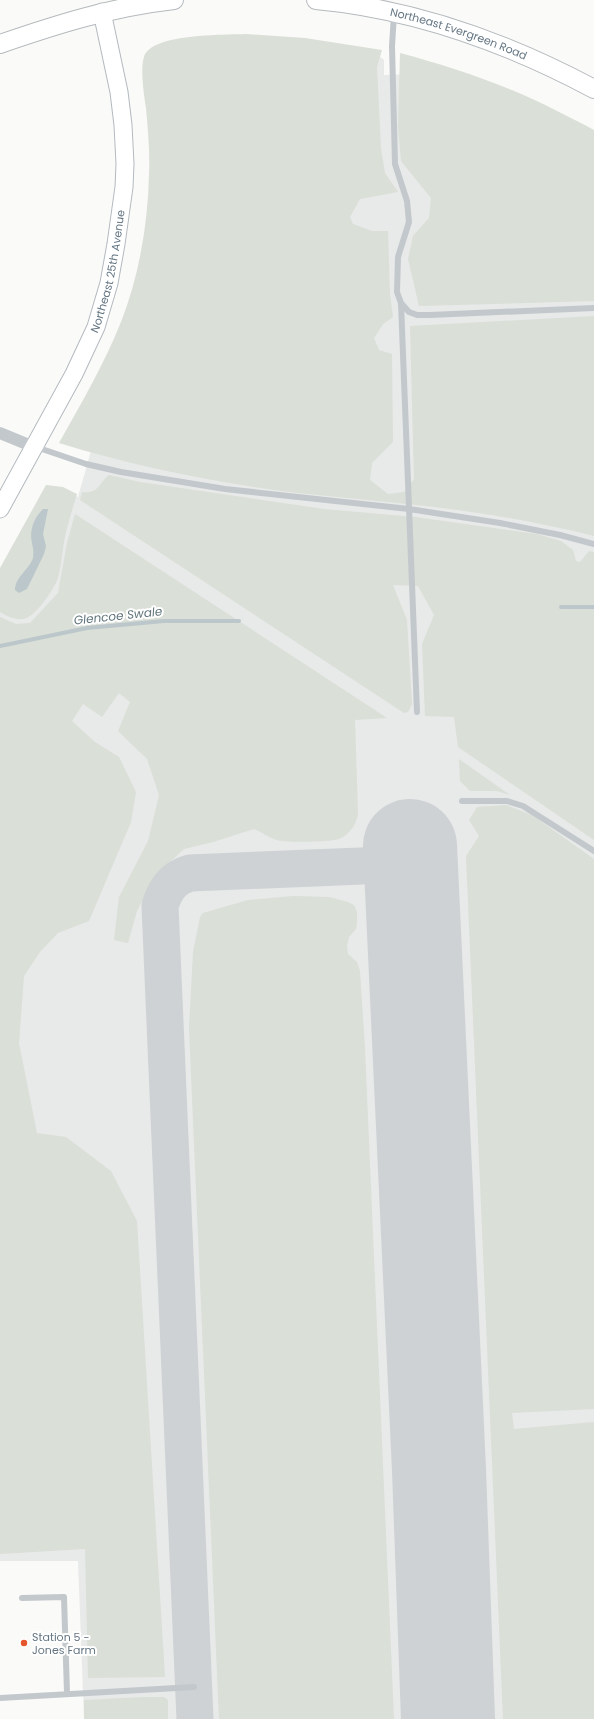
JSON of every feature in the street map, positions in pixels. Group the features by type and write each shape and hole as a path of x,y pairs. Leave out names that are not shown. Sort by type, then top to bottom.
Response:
{"main road":[{"path":"0,44 62,23 102,12 135,5 174,0"},
{"name":"Northeast Evergreen Road","path":"316,0 391,10 467,33 537,61 594,89"},
{"name":"Northeast 25th Avenue","path":"0,509 74,374 96,327 109,283 124,187 123,125 117,78 102,12"}],"street":[{"path":"0,433 34,447"}],"lane":[{"path":"391,10 395,164 407,200 409,222 398,257 397,292 401,303 417,712"},
{"path":"401,303 409,312 417,315 594,308"},
{"path":"34,447 86,464 121,472 225,489 409,509 507,524 594,544"},
{"path":"462,801 507,801 523,806 594,851"},
{"path":"22,1598 64,1597 67,1693"},
{"path":"0,1698 194,1687"}],"shaded area":[{"path":"246,34 305,38 382,50 377,67 381,149 385,173 398,192 360,199 350,217 353,224 372,231 388,231 390,294 393,317 383,324 374,338 379,350 392,354 393,442 372,463 370,480 388,494 404,492 414,479 410,326 594,316 594,536 524,521 430,506 298,493 208,479 118,460 59,443 92,384 114,338 121,322 138,268 147,212 149,174 148,133 142,75 144,57 150,49 160,43 174,39 206,35"},
{"path":"400,53 462,71 502,86 541,103 594,130 594,301 419,306 408,259 413,236 429,218 431,198 401,161 398,127"},
{"path":"379,56 384,60 384,75 414,74 594,140 594,1719 84,1719 78,1561 0,1561 0,573 62,490 78,497 96,433"},
{"path":"109,475 140,482 324,509 415,517 537,534 561,541 573,550 576,561 580,562 589,551 594,552 594,840 458,747 454,717 425,716 422,644 434,615 418,586 393,585 407,620 412,704 408,712 404,713 80,500 82,492 95,490"},
{"path":"46,485 63,487 77,494 65,536 58,578 53,589 33,614 23,619 14,618 0,612 0,568"},
{"path":"43,509 48,509 43,534 46,546 44,554 27,589 19,593 15,590 17,581 33,558 31,533 33,524"},
{"path":"75,514 387,718 355,720 358,813 354,825 350,831 339,839 334,840 289,842 274,839 254,829 213,842 184,849 154,877 137,911 128,943 114,940 119,897 148,841 159,795 147,759 118,731 130,702 119,693 102,717 83,704 72,721 95,742 119,757 136,792 131,822 89,921 58,933 40,952 24,976 19,1043 37,1133 66,1137 111,1171 137,1221 165,1677 88,1678 85,1549 0,1554 0,617 16,624 30,623 58,593 67,543"},
{"path":"459,759 510,795 497,791 470,791 460,781"},
{"path":"506,805 532,815 594,859 594,1409 512,1413 514,1429 594,1422 594,1719 503,1719 466,856 479,836 469,820 477,807"},
{"path":"293,896 329,897 354,905 357,912 356,929 349,937 347,946 348,954 357,962 360,971 365,1049 394,1719 219,1719 189,1028 193,952 200,917 203,913 248,900"},
{"path":"164,1697 168,1700 168,1719 84,1719 84,1700"}],"waterway":[{"name":"Glencoe Swale","path":"561,607 594,607"},
{"name":"Glencoe Swale","path":"0,646 87,628 164,621 239,621"}],"taxiway":[{"path":"195,1719 160,906 164,894 170,885 174,881 190,873 410,864"}],"runway":[{"path":"410,846 439,1470 448,1719"}],"place":[{"name":"Station 5 - Jones Farm","path":"24,1643"}]}
